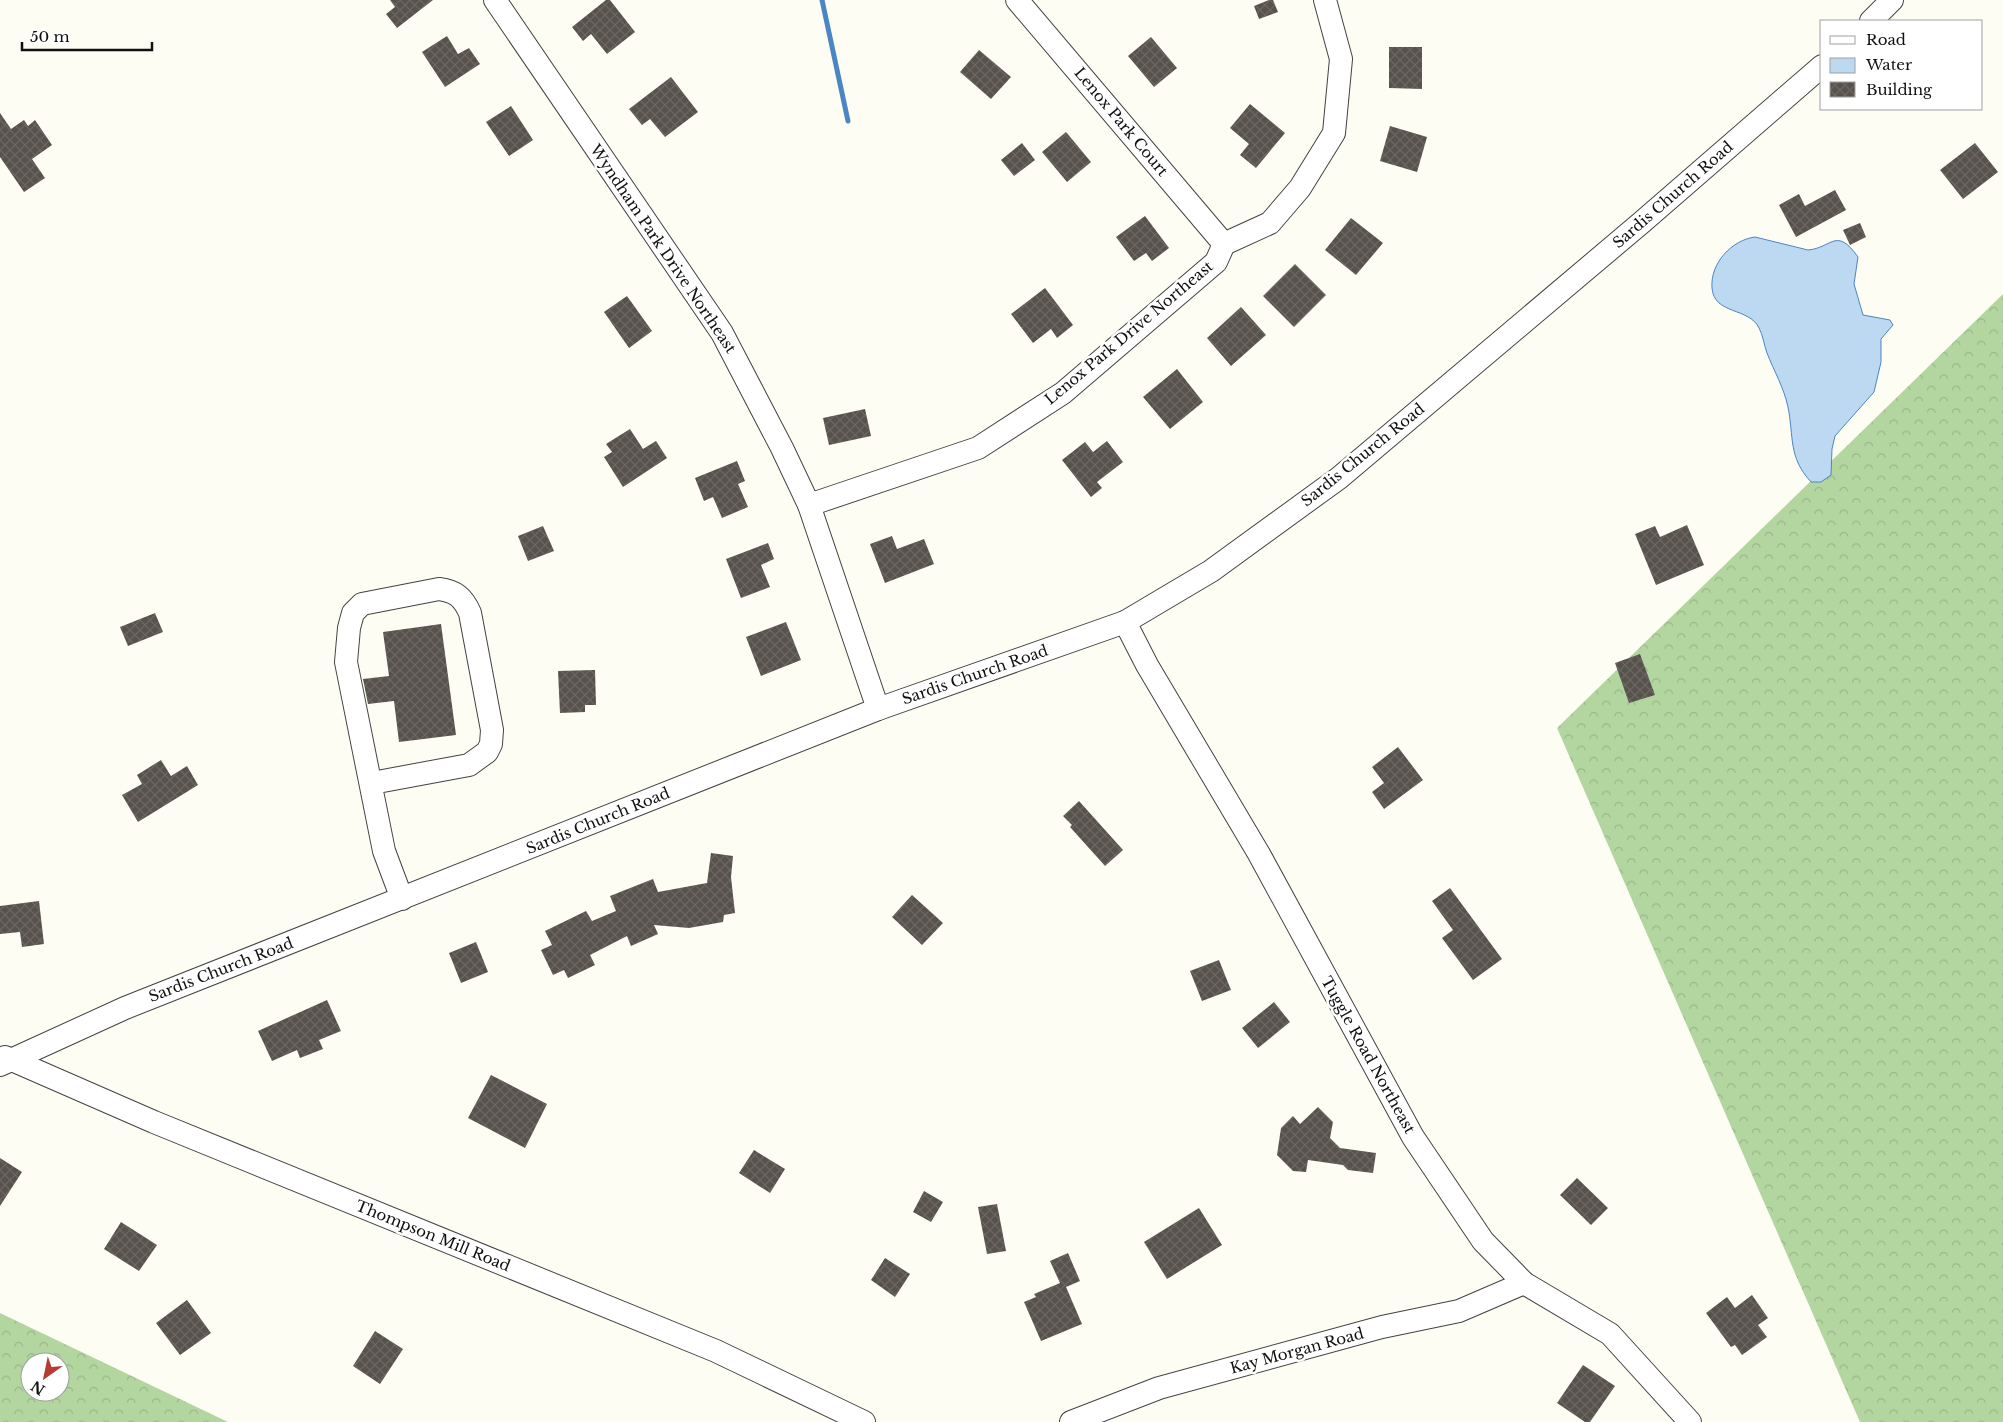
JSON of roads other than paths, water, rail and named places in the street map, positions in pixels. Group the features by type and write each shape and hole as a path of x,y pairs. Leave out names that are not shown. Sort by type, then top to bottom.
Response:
{"street":[{"name":"Wyndham Park Drive Northeast","path":"495,0 722,333 782,448 809,505 878,709"},
{"name":"Lenox Park Court","path":"1017,0 1224,244"},
{"name":"Lenox Park Drive Northeast","path":"809,505 978,448 1063,393 1216,262 1224,244 1270,224 1300,188 1334,133 1340,59 1325,0"},
{"path":"1873,20 1892,0"},
{"name":"Sardis Church Road","path":"4,1060 125,1008 878,709 1125,622 1211,571 1339,478 1641,223 1820,68"},
{"path":"372,783 469,765 487,752 491,744 492,730 470,613 466,602 450,590 438,589 362,604 353,613 349,628 346,662 372,783 384,851 402,899"},
{"name":"Tuggle Road Northeast","path":"1125,622 1147,665 1259,854 1413,1137 1483,1241 1524,1283 1610,1334 1690,1422"},
{"name":"Thompson Mill Road","path":"4,1060 716,1351 864,1422"},
{"name":"Kay Morgan Road","path":"1071,1422 1160,1388 1382,1327 1459,1311 1524,1283"}],"water":[{"path":"1755,237 1808,250 1834,241 1844,243 1858,257 1854,284 1863,315 1890,320 1893,325 1881,339 1881,362 1874,392 1835,436 1832,449 1831,475 1821,482 1811,482 1795,455 1786,400 1759,328 1754,321 1725,307 1714,297 1712,279 1724,254 1738,243"}],"waterway":[{"path":"822,0 848,121"}]}
